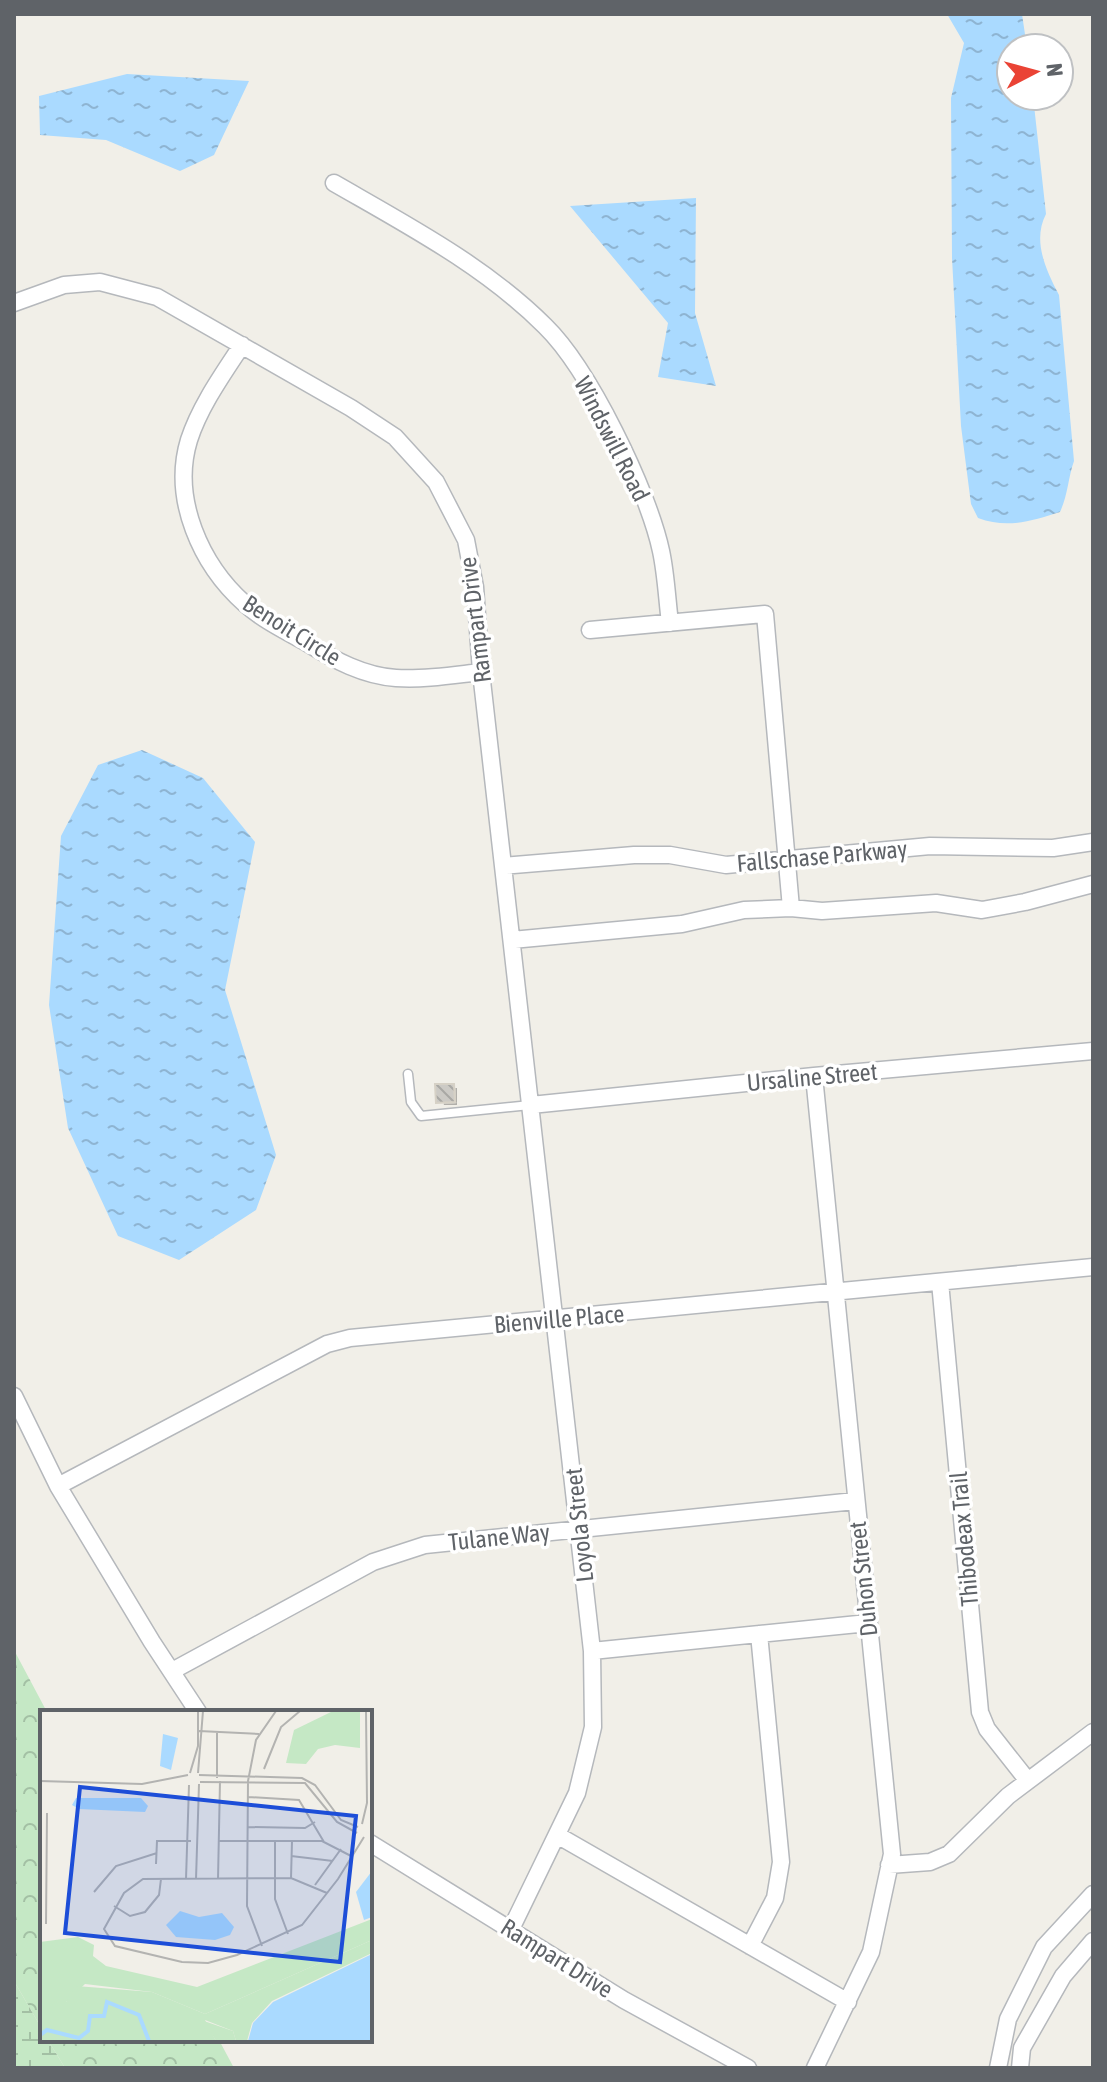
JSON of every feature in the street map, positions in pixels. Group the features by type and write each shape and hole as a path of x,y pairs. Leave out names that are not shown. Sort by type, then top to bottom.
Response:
{"street":[{"name":"Windswill Road","path":"334,183 429,238 495,283 547,327 586,380 618,439 644,499 661,550 670,623"},
{"name":"Rampart Drive","path":"14,303 64,285 100,282 157,297 395,437 436,482 466,540 475,587 481,672 531,1105"},
{"name":"Benoit Circle","path":"242,345 201,413 189,442 184,471 187,510 200,547 225,584 246,605 276,626 336,661 359,670 396,679 481,672"},
{"path":"590,630 765,614 791,908"},
{"name":"Fallschase Parkway","path":"503,866 634,855 670,855 726,865 930,846 1053,848 1093,842"},
{"name":"Fallschase Parkway","path":"512,940 682,924 744,910 791,908 822,911 936,903 982,910 1093,884"},
{"name":"Ursaline Street","path":"531,1105 1093,1051"},
{"name":"Duhon Street","path":"814,1076 892,1854 871,1952 815,2068"},
{"name":"Loyola Street","path":"511,1929 577,1793 593,1727 592,1651 580,1529 531,1105"},
{"name":"Bienville Place","path":"58,1486 327,1344 350,1338 1093,1267"},
{"name":"Thibodeax Trail","path":"940,1282 980,1712 987,1729 1028,1781"},
{"path":"14,1396 58,1486 197,1710"},
{"name":"Tulane Way","path":"172,1671 373,1562 425,1545 855,1501"},
{"path":"592,1651 868,1623"},
{"path":"750,1946 775,1898 781,1862 759,1634"},
{"path":"889,1865 930,1862 949,1854 978,1823 1093,1732"},
{"path":"557,1835 848,2002"},
{"name":"Rampart Drive","path":"372,1844 624,2000 748,2068"},
{"path":"998,2068 1008,2019 1044,1947 1093,1894"},
{"path":"1020,2068 1022,2048 1063,1976 1093,1941"}],"lane":[{"path":"408,1074 411,1102 421,1116 531,1105"}],"green space":[{"path":"14,1650 46,1710 40,1710 40,2026 14,1981"},
{"path":"14,1981 40,2026 40,2042 49,2042 65,2068 14,2068"},
{"path":"49,2042 220,2042 234,2068 65,2068"}],"water":[{"path":"947,14 1022,14 1025,32 995,32 995,112 1035,112 1046,214 1040,235 1042,255 1059,295 1074,461 1060,512 1019,522 999,523 978,518 971,504 961,426 952,258 951,98 964,43"},
{"path":"127,74 249,81 214,155 180,171 106,140 40,135 39,96"},
{"path":"696,198 695,313 716,386 658,377 668,323 570,206"},
{"path":"142,750 203,778 255,842 225,990 276,1155 256,1210 179,1260 118,1236 68,1128 49,1005 61,836 98,765"}],"building":[{"path":"435,1084 454,1084 455,1102 436,1103"}]}
